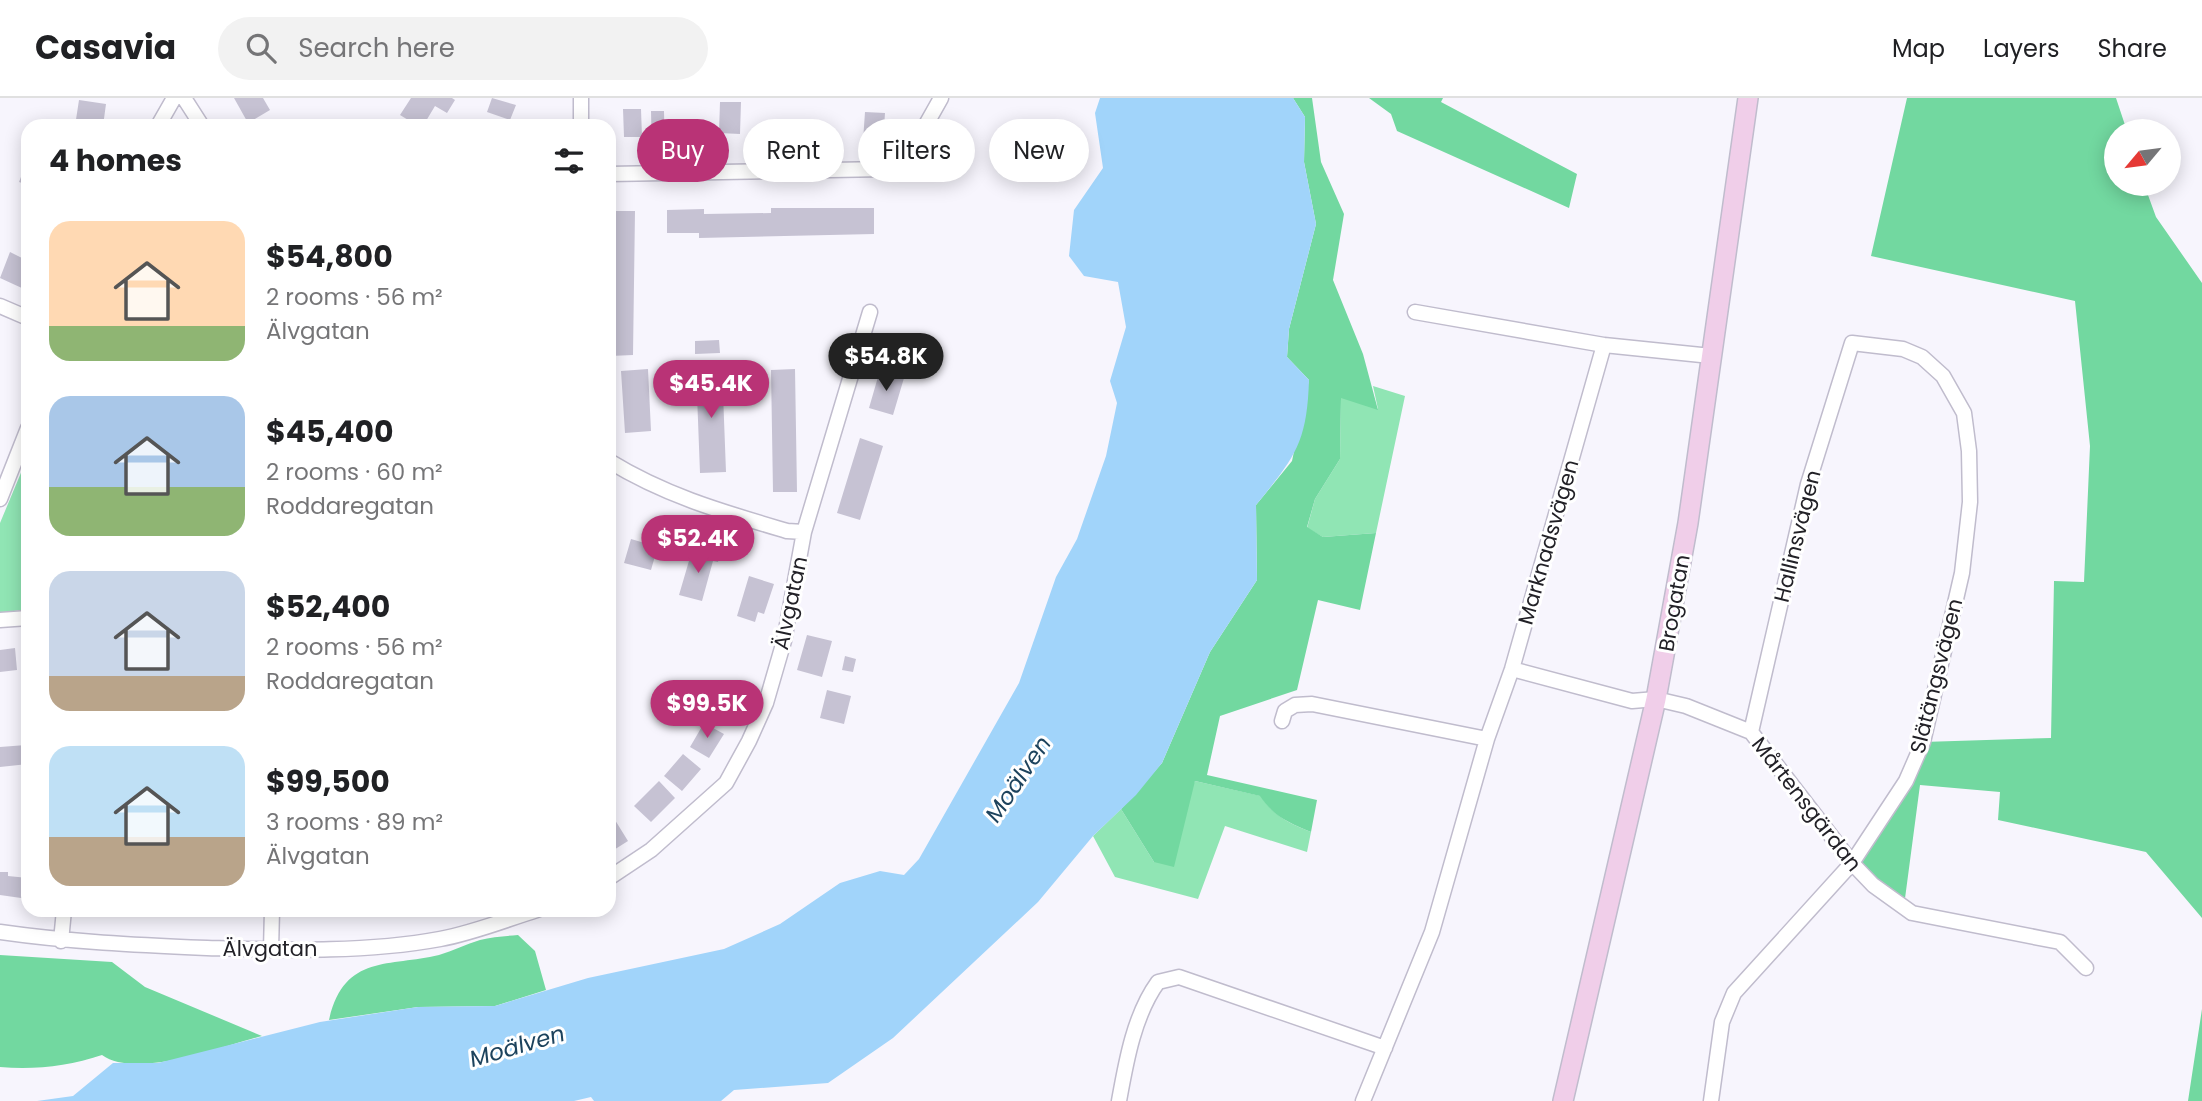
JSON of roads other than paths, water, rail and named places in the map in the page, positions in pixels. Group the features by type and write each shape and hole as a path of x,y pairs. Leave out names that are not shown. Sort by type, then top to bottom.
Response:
{"main road":[{"name":"Brogatan","path":"1563,1101 1656,699 1688,523 1748,98"}],"street":[{"path":"162,119 174,98"},
{"path":"184,98 198,119"},
{"path":"581,98 581,119"},
{"path":"616,174 886,169 905,162 941,98"},
{"path":"0,306 21,315"},
{"name":"Älvgatan","path":"616,873 651,850 726,783 766,704 784,640 801,562 804,532 870,312"},
{"path":"1415,312 1604,345 1711,356"},
{"name":"Hallinsvägen","path":"1751,732 1808,484 1852,342"},
{"name":"Slätängsvägen","path":"1711,1101 1722,1022 1734,993 1852,863 1906,781 1923,742 1962,573 1970,502 1969,451 1964,413 1943,376 1922,358 1903,349 1852,342"},
{"name":"Marknadsvägen","path":"1363,1101 1432,932 1487,739 1512,669 1604,345"},
{"path":"0,499 21,446"},
{"path":"616,465 647,484 688,501 788,531 804,532"},
{"path":"0,620 21,618"},
{"name":"Mårtensgärdan","path":"1512,669 1632,701 1656,699 1686,706 1751,732 1852,863 1873,885 1912,912 2060,942 2086,968"},
{"path":"1282,721 1285,711 1295,705 1312,704 1487,739"},
{"path":"61,941 63,917"},
{"path":"271,950 272,917"},
{"name":"Älvgatan","path":"0,932 61,941 271,950 377,947 442,939 496,917"},
{"path":"1119,1101 1128,1053 1150,993 1158,982 1179,977 1385,1048"}],"water":[{"name":"Moälven","path":"1100,98 1293,98 1305,117 1304,162 1316,224 1289,329 1287,357 1309,380 1308,401 1302,435 1296,448 1256,505 1257,580 1210,652 1162,763 1136,795 1093,836 1038,902 893,1038 828,1083 734,1090 721,1101 594,1101 591,1097 574,1101 37,1101 73,1096 113,1063 158,1063 320,1022 418,1007 495,1006 588,978 724,949 780,924 840,883 880,871 904,875 919,859 1019,683 1056,577 1077,539 1106,456 1117,403 1110,381 1126,327 1118,282 1084,276 1069,256 1074,210 1103,168 1095,113"}]}
